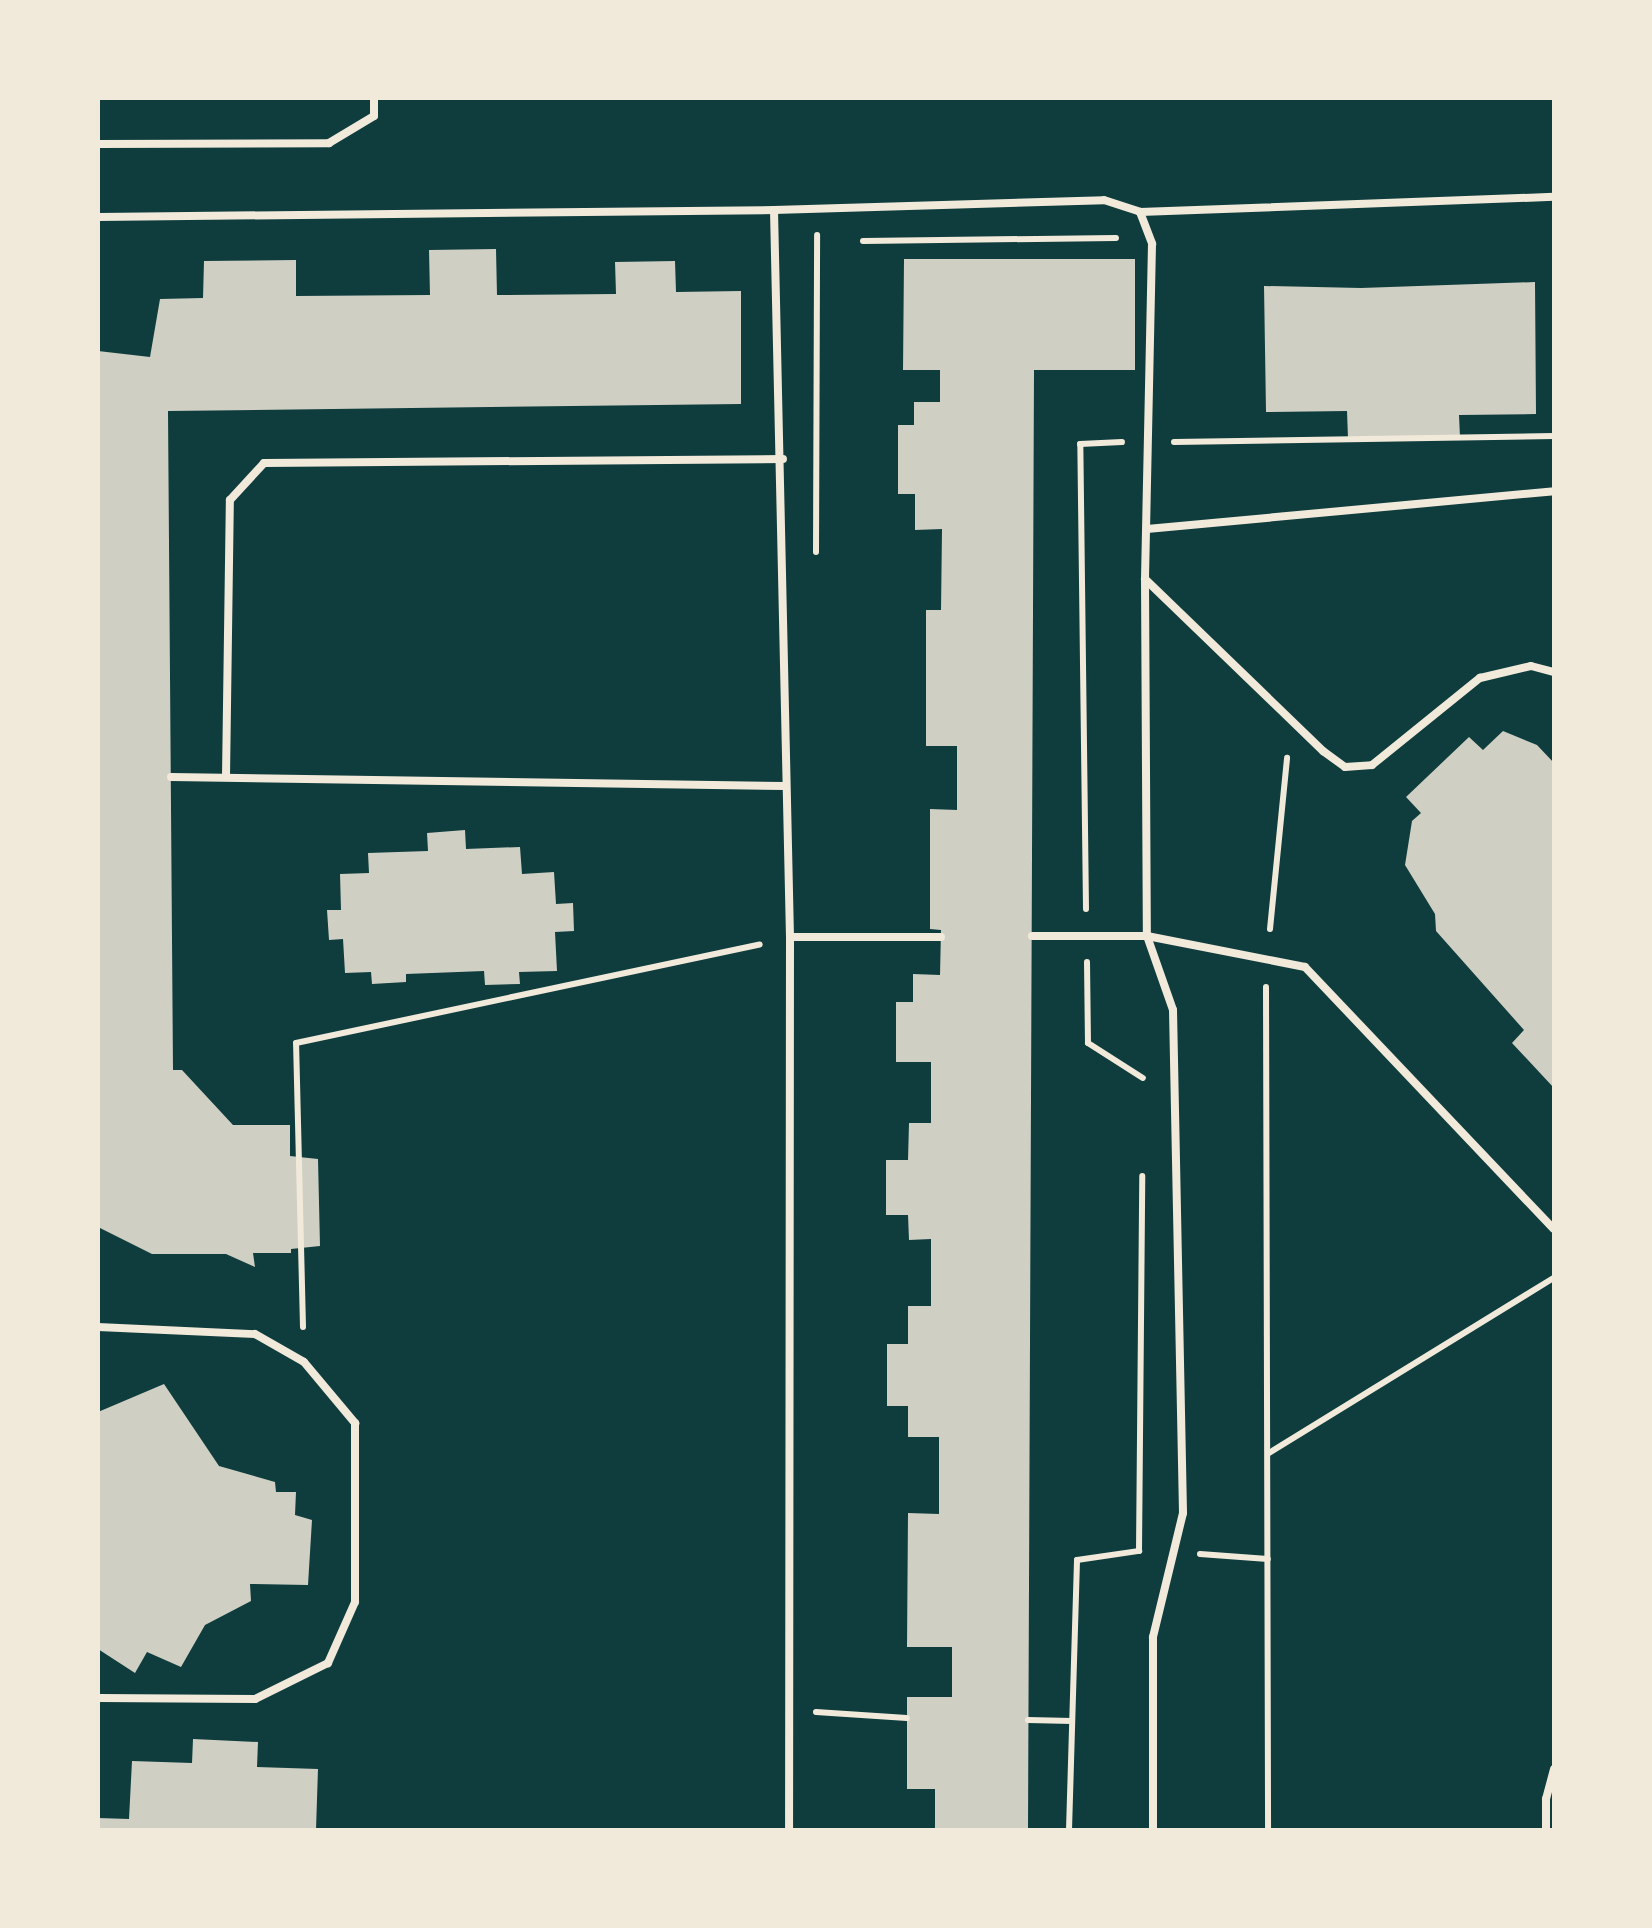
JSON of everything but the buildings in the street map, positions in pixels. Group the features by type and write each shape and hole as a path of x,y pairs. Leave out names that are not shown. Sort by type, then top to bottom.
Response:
{"lane":[{"path":"98,144 329,142 374,116 374,98"},
{"path":"98,217 774,210 1104,200 1140,212 1554,197"},
{"path":"774,210 783,459 790,938 789,1830"},
{"path":"1140,212 1152,244 1145,579 1147,936 1173,1010 1183,1513 1153,1637 1153,1830"},
{"path":"226,778 230,500 264,463 783,459"},
{"path":"1147,529 1554,492"},
{"path":"1145,579 1345,767 1372,766 1480,678 1531,666 1554,672"},
{"path":"171,777 785,786"},
{"path":"1032,936 1147,936 1305,967 1554,1229"},
{"path":"790,938 940,937"},
{"path":"98,1327 255,1334 304,1362 355,1423 355,1602 328,1663 256,1699 98,1698"},
{"path":"1546,1830 1546,1799 1554,1769"}],"path":[{"path":"1268,1830 1266,960 1291,720"},
{"path":"304,1362 296,1043 790,938"},
{"path":"1268,1454 1554,1278"},
{"path":"810,1712 908,1718"},
{"path":"1028,1720 1072,1722"}]}
